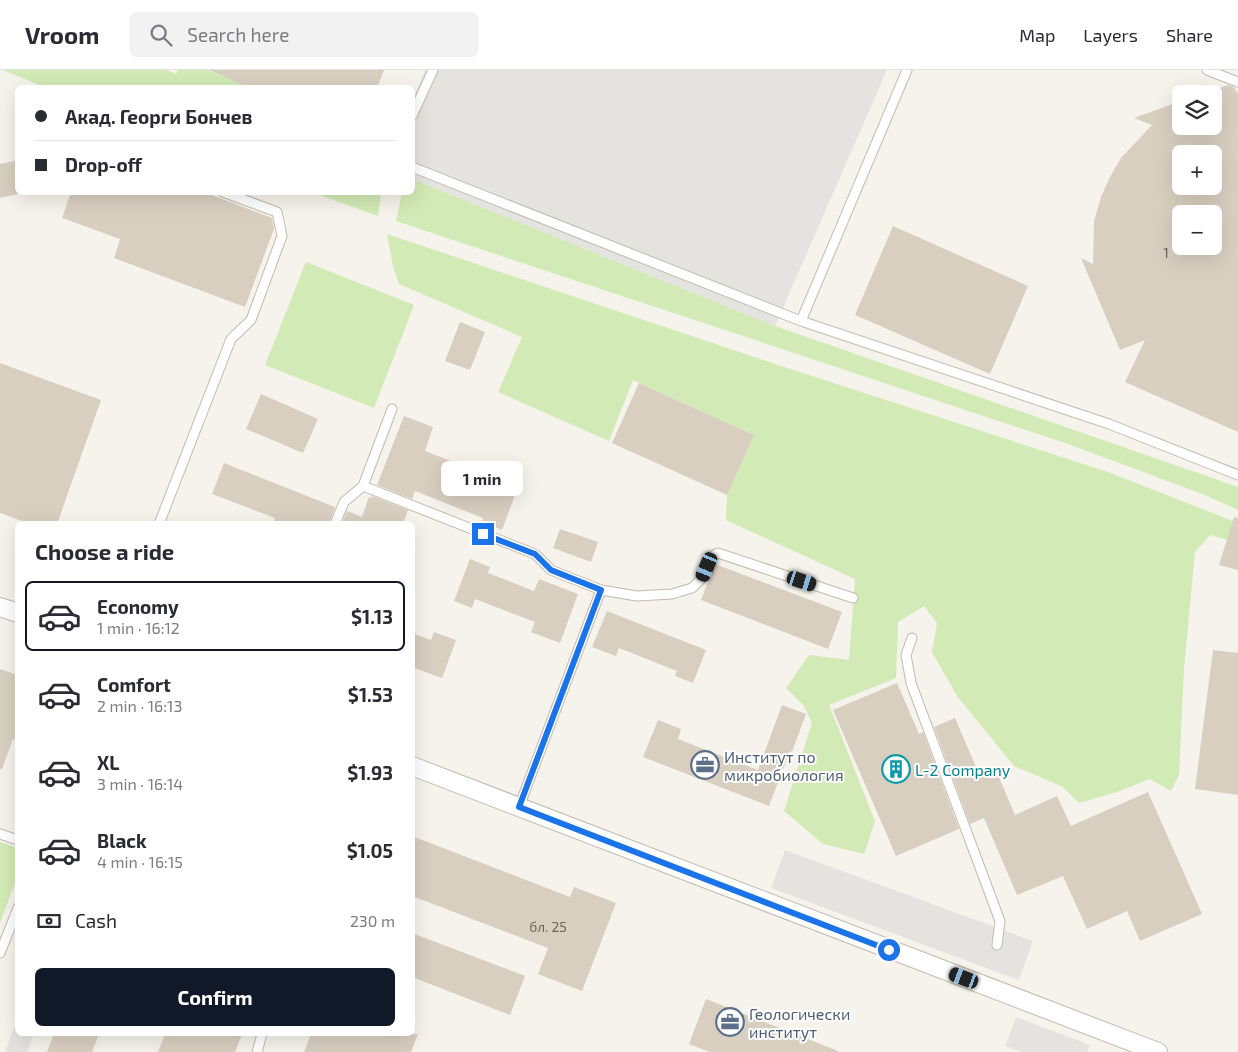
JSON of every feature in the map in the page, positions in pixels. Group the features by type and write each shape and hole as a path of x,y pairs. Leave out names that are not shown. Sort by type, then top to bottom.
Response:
{"street":[{"path":"0,607 15,612"},
{"path":"415,767 1158,1052"}],"lane":[{"path":"415,109 433,70"},
{"path":"802,321 907,70"},
{"path":"1207,70 1238,82"},
{"path":"415,168 802,321 1109,424 1238,476"},
{"path":"160,521 231,339 251,320 282,236 277,212 231,195"},
{"path":"336,521 344,502 363,486 392,409"},
{"path":"363,486 535,554 551,570 601,590 637,596 672,594 692,588 703,578 712,556 718,552 853,598"},
{"path":"519,807 601,590"},
{"path":"912,638 906,655 911,683 1000,921 997,945"},
{"path":"0,834 15,839"},
{"path":"0,953 15,916"},
{"path":"257,1052 261,1036"}],"green space":[{"path":"3,70 166,70 176,74 178,70 207,70 245,85 39,85"},
{"path":"415,180 775,326 1238,487 1238,510 1205,495 1068,444 396,221 402,195 415,195"},
{"path":"320,195 381,195 378,216"},
{"path":"387,234 772,363 1108,472 1238,523 1238,543 1210,535 1195,552 1184,669 1179,775 1171,791 1150,779 1117,792 1079,803 1063,787 1014,766 957,696 932,652 937,623 924,606 898,622 896,678 829,705 875,821 864,854 823,844 784,811 812,723 804,706 786,688 809,655 849,660 855,579 726,520 727,495 754,435 633,380 609,441 498,392 522,337 399,284 393,266"},
{"path":"306,262 414,305 374,408 265,365"},
{"path":"0,842 15,847 15,882 0,923"}],"shaded area":[{"path":"425,70 887,70 775,326 415,180 415,94"},
{"path":"785,850 1033,941 1019,980 771,888"},
{"path":"1016,1017 1090,1045 1087,1052 1022,1052 1005,1046"},
{"path":"15,1024 15,1036 33,1036 27,1052 5,1052"}],"building":[{"path":"209,70 384,70 378,85 243,85"},
{"path":"1228,85 1234,87 1238,94 1238,432 1125,382 1145,340 1120,350 1081,258 1093,264 1094,221 1101,197 1121,158 1152,125 1134,118 1172,104 1172,135 1222,135 1222,87"},
{"path":"15,161 15,195 0,198 0,164"},
{"path":"70,195 212,195 272,218 274,229 245,307 114,258 120,239 62,218"},
{"path":"893,226 1028,286 990,374 855,315"},
{"path":"460,322 485,332 470,370 445,361"},
{"path":"0,363 101,400 58,521 22,521 0,513"},
{"path":"639,383 754,435 727,495 612,443"},
{"path":"261,394 318,419 303,453 246,429"},
{"path":"404,416 433,427 425,451 518,487 502,530 482,522 483,518 415,491 412,499 377,485"},
{"path":"224,463 335,507 330,521 274,521 275,518 212,494"},
{"path":"372,496 408,510 404,521 343,521 347,511 362,517 369,497 372,498"},
{"path":"1234,517 1238,518 1238,570 1219,565"},
{"path":"560,529 598,542 591,562 553,548"},
{"path":"470,559 490,567 488,573 534,591 539,579 578,594 560,643 531,632 535,622 475,599 472,608 454,601"},
{"path":"715,564 842,612 828,649 701,600"},
{"path":"607,611 706,650 693,683 675,676 677,671 619,648 616,656 592,647"},
{"path":"434,632 456,640 442,678 415,668 415,634 431,640"},
{"path":"1213,650 1238,653 1238,795 1195,789"},
{"path":"0,669 15,674 15,739 13,739 2,769 0,769"},
{"name":"L-2 Company","path":"897,683 919,734 923,732 959,829 896,856 833,710"},
{"name":"Институт по микробиология","path":"782,705 806,714 769,806 643,757 658,720 681,729 678,739 758,770"},
{"path":"955,718 979,774 995,768 1015,815 1057,796 1071,826 1148,792 1202,914 1140,941 1127,911 1087,929 1063,876 1017,895 984,818 970,824 934,727"},
{"path":"415,837 570,897 574,887 616,903 582,991 538,974 548,948 415,897"},
{"path":"415,934 525,976 510,1015 415,978"},
{"name":"Геологически институт","path":"706,999 838,1052 710,1052 689,1044"},
{"path":"415,1034 418,1034 411,1052 304,1052 310,1036 415,1036"},
{"path":"53,1036 98,1036 92,1052 47,1052"},
{"path":"164,1036 241,1036 235,1052 158,1052"}],"place":[{"name":"Институт по микробиология","path":"705,765"},
{"name":"L-2 Company","path":"896,769"},
{"name":"Геологически институт","path":"730,1022"}],"route":[{"path":"483,534 535,554 551,570 601,590 519,807 889,950"}]}
